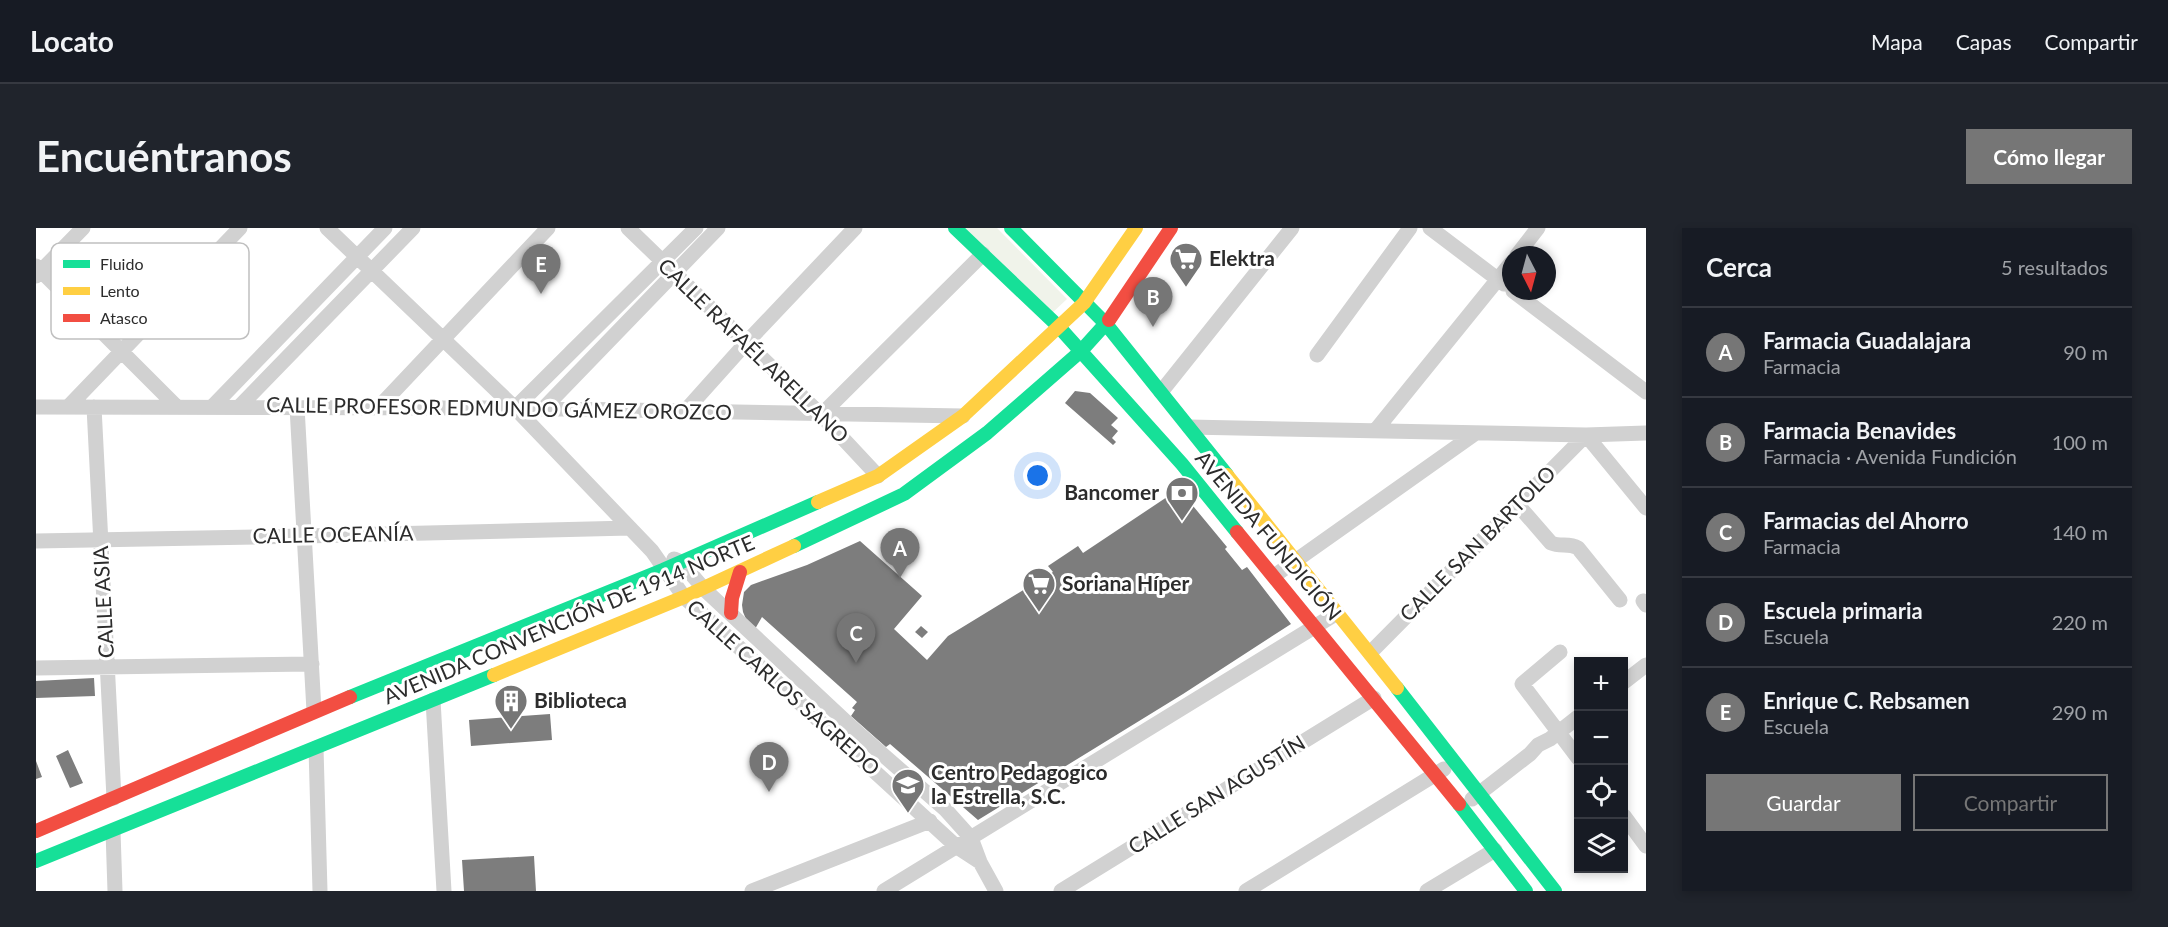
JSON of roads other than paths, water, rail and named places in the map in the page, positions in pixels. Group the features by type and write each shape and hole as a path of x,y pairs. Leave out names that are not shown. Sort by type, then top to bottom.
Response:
{"main road":[{"name":"AVENIDA FUNDICIÓN","path":"955,228 1059,327 1182,464 1316,625 1436,774 1526,891"},
{"name":"AVENIDA FUNDICIÓN","path":"1011,228 1106,324 1370,653 1555,891"},
{"name":"AVENIDA CONVENCIÓN DE 1914 NORTE","path":"36,831 314,711 663,570 878,476 963,416 1084,303 1136,228"},
{"name":"AVENIDA CONVENCIÓN DE 1914 NORTE","path":"36,861 684,597 904,494 987,433 1081,351 1106,324 1171,228"},
{"path":"1182,464 1197,462 1205,465 1224,486 1237,496 1249,501"},
{"path":"731,614 732,598 740,572"}],"street":[{"path":"67,243 83,228"},
{"path":"226,243 240,228"},
{"name":"CALLE CARLOS SAGREDO","path":"327,228 515,408 652,551 663,570 684,597 957,847 980,862"},
{"path":"212,407 385,228"},
{"path":"239,407 413,228"},
{"path":"378,408 548,228"},
{"name":"CALLE RAFAÉL ARELLANO","path":"627,228 821,414 878,476"},
{"path":"515,408 696,228"},
{"path":"543,409 718,228"},
{"path":"686,410 855,228"},
{"path":"1161,392 1292,228"},
{"path":"1317,355 1410,228"},
{"path":"1430,228 1502,282"},
{"path":"1524,246 1538,228"},
{"path":"821,414 983,254"},
{"path":"51,259 38,271 51,283"},
{"path":"1375,431 1502,274"},
{"path":"1525,300 1646,392"},
{"path":"109,339 177,407"},
{"path":"68,407 134,339"},
{"name":"CALLE PROFESOR EDMUNDO GÁMEZ OROZCO","path":"36,406 515,408 963,416"},
{"name":"CALLE ASIA","path":"94,406 114,798"},
{"path":"297,407 314,711"},
{"path":"1189,427 1586,435 1646,433"},
{"path":"1274,576 1476,433"},
{"path":"1586,435 1646,508"},
{"name":"CALLE SAN BARTOLO","path":"1370,653 1586,435"},
{"path":"1518,505 1551,543 1557,546 1573,545 1578,548 1620,600"},
{"name":"CALLE OCEANÍA","path":"36,541 304,537 630,528"},
{"name":"CALLE CARLOS SAGREDO","path":"652,551 681,562 731,614 945,809 971,838 980,862 996,891"},
{"path":"885,891 1337,613"},
{"path":"1560,652 1522,684 1554,736 1574,754"},
{"path":"36,668 312,664"},
{"path":"1628,678 1646,665"},
{"name":"CALLE SAN AGUSTÍN","path":"1061,891 1374,698"},
{"path":"433,700 444,891"},
{"path":"1461,806 1530,754 1538,745 1574,720"},
{"path":"845,746 858,732"},
{"path":"316,748 320,891"},
{"path":"1246,891 1455,762"},
{"path":"1625,819 1646,846"},
{"path":"752,891 930,821"},
{"path":"113,831 116,891"},
{"path":"1427,891 1495,850"}],"place":[{"name":"Elektra","path":"1186,288"},
{"name":"Enrique C. Rebsamen","path":"541,294"},
{"name":"Farmacia Benavides","path":"1153,327"},
{"name":"Bancomer","path":"1182,522"},
{"name":"Farmacia Guadalajara","path":"900,578"},
{"name":"Soriana Híper","path":"1039,613"},
{"name":"Farmacias del Ahorro","path":"856,663"},
{"name":"Biblioteca","path":"511,730"},
{"name":"Escuela primaria","path":"769,792"},
{"name":"Centro Pedagogico la Estrella, S.C.","path":"908,814"}]}
